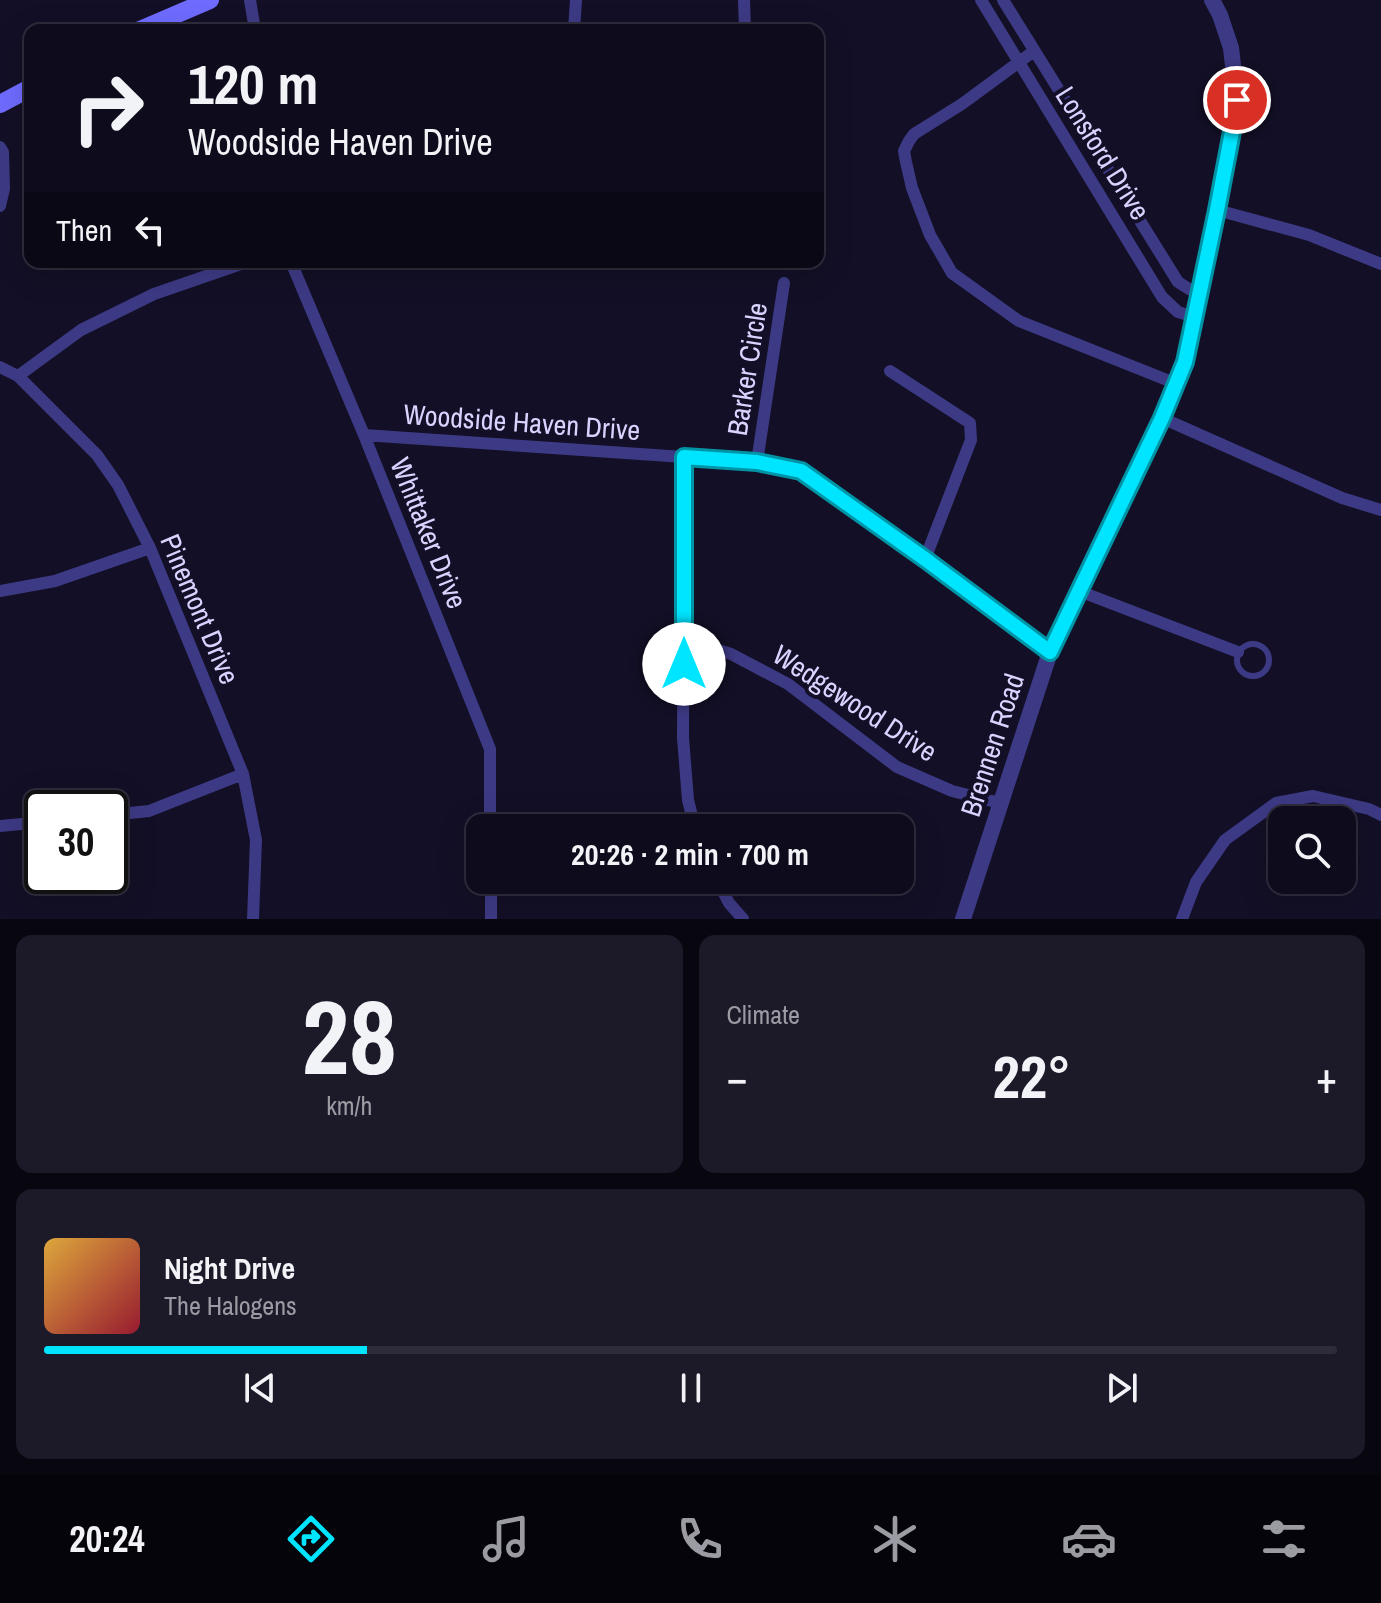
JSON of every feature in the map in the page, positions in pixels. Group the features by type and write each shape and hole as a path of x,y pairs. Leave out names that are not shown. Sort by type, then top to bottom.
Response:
{"main road":[{"path":"154,24 210,0"},
{"path":"0,104 24,91"}],"street":[{"path":"250,0 254,24"},
{"path":"574,24 576,0"},
{"path":"744,0 745,24"},
{"name":"Lonsford Drive","path":"981,0 1162,297 1178,312 1195,317"},
{"name":"Lonsford Drive","path":"1003,0 1178,282 1199,292"},
{"name":"Brennen Road","path":"963,919 1050,652 1162,418 1185,362 1237,100 1231,48 1212,0"},
{"path":"1034,51 962,104 914,134 904,151 912,188 930,235 952,273 1019,321 1177,384"},
{"path":"0,147 3,152 4,189 0,206"},
{"path":"1217,210 1309,235 1381,264"},
{"path":"18,376 81,330 154,294 229,268"},
{"name":"Whittaker Drive","path":"294,268 490,749 490,814"},
{"name":"Barker Circle","path":"757,462 784,283"},
{"name":"Pinemont Drive","path":"0,367 18,376 97,455 118,485 150,548 243,774 256,840 253,919"},
{"path":"890,371 970,423 971,440 925,559"},
{"path":"1162,418 1342,498 1381,510"},
{"name":"Woodside Haven Drive","path":"364,435 757,462 801,471 1050,652"},
{"path":"684,457 683,738 692,814"},
{"path":"0,591 55,581 150,548"},
{"path":"1079,591 1238,652"},
{"name":"Wedgewood Drive","path":"684,639 731,654 788,684 897,767 952,791 1000,803"},
{"path":"128,813 149,811 243,774"},
{"path":"1182,919 1196,882 1225,840 1276,803 1313,796 1369,809 1381,815"},
{"path":"0,826 24,824"},
{"path":"491,894 491,919"},
{"path":"724,894 743,919"}],"lane":[{"path":"1254,643 1262,645 1270,662 1265,671 1256,676 1244,674 1237,666 1238,652 1254,643"}],"route":[{"path":"684,664 684,457 757,462 801,471 1050,652 1162,418 1185,362 1237,100"}]}
